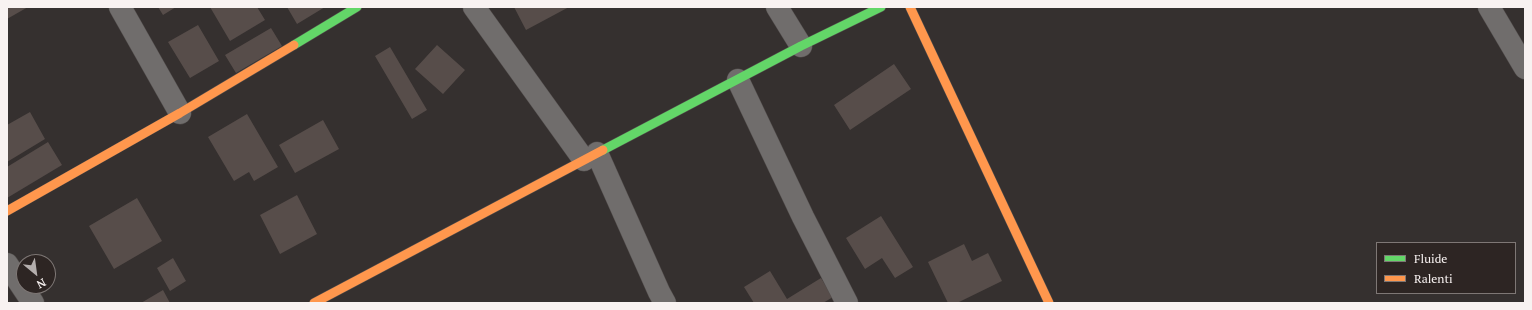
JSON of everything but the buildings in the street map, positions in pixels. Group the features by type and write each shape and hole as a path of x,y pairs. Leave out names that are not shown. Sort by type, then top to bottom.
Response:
{"street":[{"path":"120,7 180,113"},
{"path":"7,211 180,113 357,7"},
{"path":"474,7 590,157 665,303"},
{"path":"777,7 801,46"},
{"path":"314,303 801,46 881,7"},
{"path":"910,7 1049,303"},
{"path":"1489,7 1525,68"},
{"path":"738,80 803,217 847,303"},
{"path":"7,264 33,303"}],"traffic: fast":[{"path":"294,45 357,7"},
{"path":"603,150 801,46 881,7"}],"traffic: slow":[{"path":"910,7 1049,303"},
{"path":"7,211 180,113 294,45"},
{"path":"314,303 603,150"}]}
